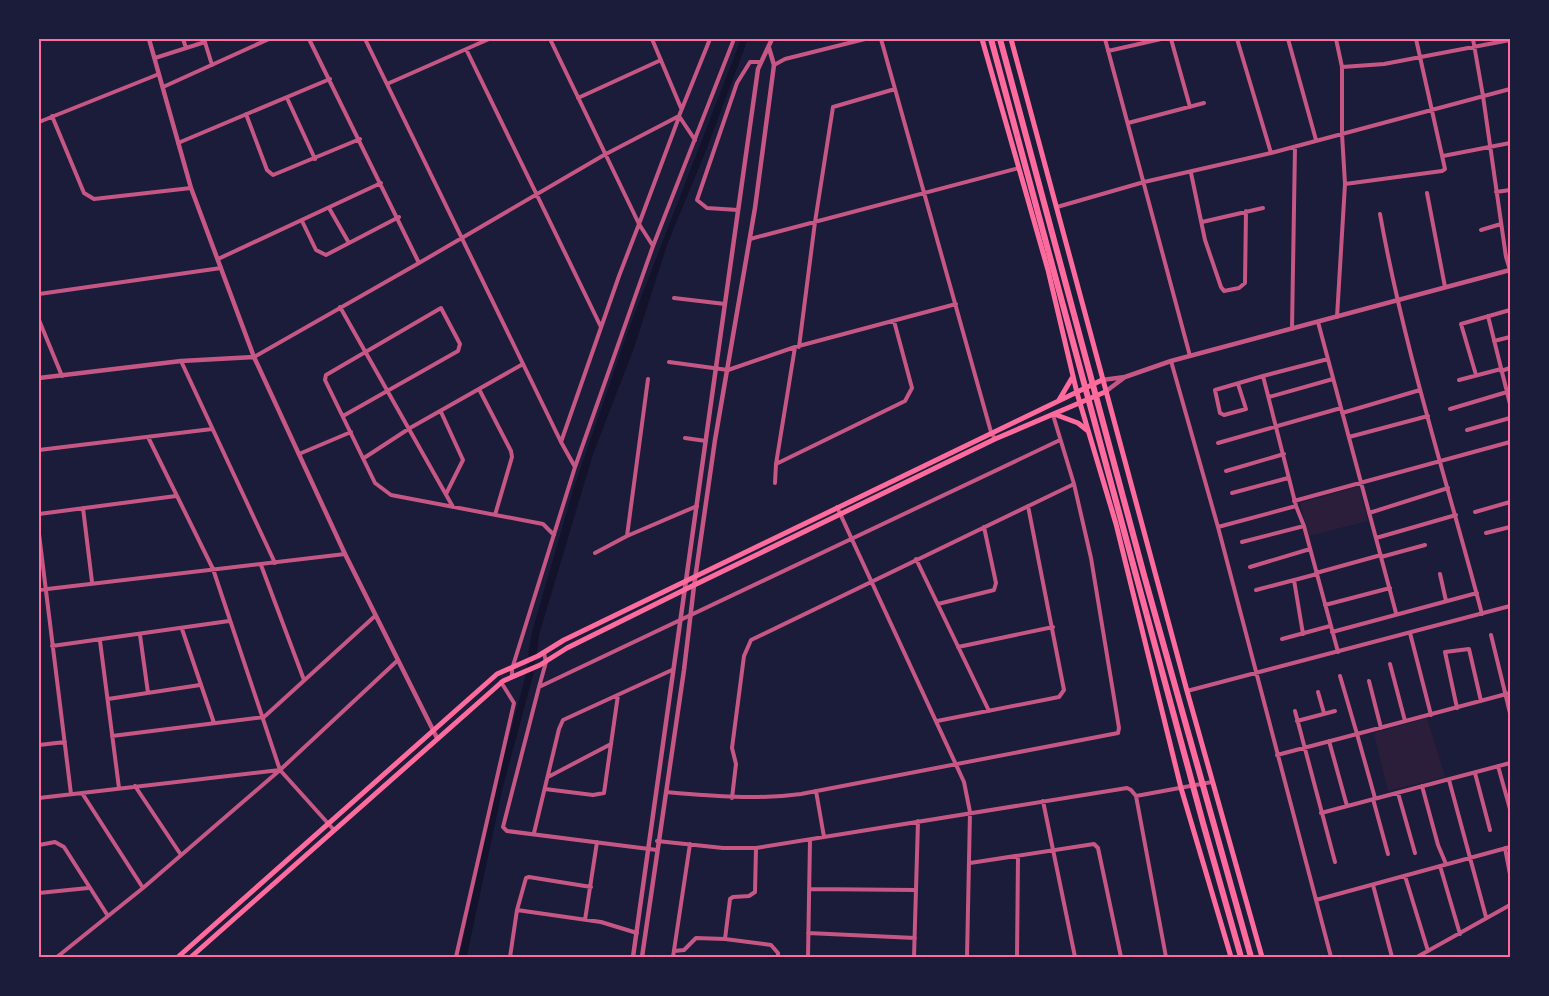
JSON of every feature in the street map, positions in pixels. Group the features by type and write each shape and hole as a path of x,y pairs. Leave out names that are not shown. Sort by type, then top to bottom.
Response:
{"highway":[{"path":"991,39 1202,823 1241,957"},
{"path":"1000,39 1144,576 1251,957"}],"main road":[{"path":"982,39 1048,270 1077,393 1116,524 1181,788 1231,957"},
{"path":"1011,39 1186,691 1262,957"},
{"path":"1057,403 1066,391 1073,375"},
{"path":"178,957 497,674 512,669 544,653 564,640 686,580 1102,380"},
{"path":"191,957 501,682 540,665 567,648 995,439 1105,392"},
{"path":"1053,414 1078,423 1088,432"}],"street":[{"path":"149,39 191,188 254,356 345,554 436,738"},
{"path":"183,39 186,48"},
{"path":"163,87 269,39"},
{"path":"309,39 360,139 419,263"},
{"path":"365,39 561,442 575,467"},
{"path":"387,84 489,39"},
{"path":"550,39 604,154 639,224 653,246"},
{"path":"652,39 681,108"},
{"path":"561,442 681,108 710,39"},
{"path":"512,676 512,669 575,467 653,246 734,39"},
{"path":"633,957 758,69 772,39"},
{"path":"774,64 785,59 865,39"},
{"path":"881,39 991,432 995,439"},
{"path":"1105,39 1190,356"},
{"path":"1108,51 1160,39"},
{"path":"1171,39 1190,107"},
{"path":"1237,39 1271,153"},
{"path":"1288,39 1316,140"},
{"path":"1336,39 1342,67 1342,134 1345,184 1336,317"},
{"path":"1345,184 1442,171 1445,166 1416,39"},
{"path":"1102,380 1125,377 1171,361 1510,270 1496,192 1484,96 1473,39"},
{"path":"155,58 204,40 212,65"},
{"path":"1342,67 1384,64 1510,40"},
{"path":"642,957 657,841 692,615 694,586 713,448 750,239 774,64 769,48"},
{"path":"466,49 601,327"},
{"path":"578,98 661,60"},
{"path":"738,210 706,208 696,200 737,83 750,62 761,62"},
{"path":"39,122 159,74"},
{"path":"178,143 330,79"},
{"path":"1056,207 1144,182 1191,173 1295,147 1433,108 1510,89"},
{"path":"775,482 776,464 797,347 814,222 833,107 895,90"},
{"path":"287,98 315,158"},
{"path":"1128,124 1204,104"},
{"path":"246,114 267,170 271,174 278,175 360,139"},
{"path":"52,116 84,193 94,200 191,188"},
{"path":"679,116 694,140"},
{"path":"39,378 254,356 419,263 604,154 679,116"},
{"path":"1443,156 1510,143"},
{"path":"1292,329 1295,147"},
{"path":"750,239 1019,168"},
{"path":"1191,173 1205,240 1224,291 1231,291 1245,283 1246,211"},
{"path":"218,258 381,183"},
{"path":"1496,192 1510,190"},
{"path":"1427,193 1445,287"},
{"path":"329,208 349,243"},
{"path":"1202,222 1263,208"},
{"path":"1380,214 1398,300 1420,390 1482,614"},
{"path":"302,221 316,250 326,255 398,217"},
{"path":"1481,230 1501,224"},
{"path":"39,294 221,268"},
{"path":"674,298 725,304"},
{"path":"669,362 716,370 728,370 797,347 956,304"},
{"path":"340,307 453,507"},
{"path":"344,416 460,348 460,344 442,308 326,375 325,380 375,483 387,493 543,524 554,535"},
{"path":"1476,376 1461,324 1510,310"},
{"path":"1488,316 1510,404"},
{"path":"39,320 41,330 62,376"},
{"path":"776,464 905,401 910,395 912,388 894,321"},
{"path":"1318,322 1396,613"},
{"path":"1494,341 1510,337"},
{"path":"1238,384 1246,409 1222,415 1215,390 1328,359"},
{"path":"1171,361 1218,527 1331,957"},
{"path":"181,362 275,563"},
{"path":"364,458 410,428 480,391 524,364"},
{"path":"1459,380 1510,368"},
{"path":"1263,376 1284,454 1294,501 1304,526 1338,652"},
{"path":"1105,392 1125,377"},
{"path":"1269,397 1333,379"},
{"path":"627,536 648,380"},
{"path":"1218,443 1420,390"},
{"path":"480,391 511,451 512,458 495,515"},
{"path":"1450,409 1507,392"},
{"path":"441,412 462,460 446,494"},
{"path":"666,792 732,798 772,798 958,765 1118,733 1119,728 1091,558 1074,484 1053,414"},
{"path":"1349,437 1428,416"},
{"path":"1466,430 1510,418"},
{"path":"39,450 212,429"},
{"path":"299,454 351,432"},
{"path":"148,437 213,569 229,621 264,717 280,770 334,830"},
{"path":"686,438 706,441"},
{"path":"539,687 1060,440"},
{"path":"1294,501 1510,442"},
{"path":"1226,471 1284,454"},
{"path":"1232,493 1288,478"},
{"path":"732,798 736,764 732,748 744,656 751,640 1074,484"},
{"path":"1369,514 1448,488"},
{"path":"39,514 176,496"},
{"path":"1475,512 1510,502"},
{"path":"595,553 627,536 697,506"},
{"path":"937,721 1058,698 1063,694 1064,690 1028,506"},
{"path":"1218,527 1296,506"},
{"path":"837,507 958,765 964,782 970,812 967,957"},
{"path":"83,508 92,582"},
{"path":"1376,538 1456,515"},
{"path":"1242,542 1304,526"},
{"path":"1486,533 1510,526"},
{"path":"938,604 994,590 996,583 984,527"},
{"path":"39,534 71,794"},
{"path":"1256,590 1425,544"},
{"path":"1250,567 1310,549"},
{"path":"39,590 92,582 261,565 345,554"},
{"path":"916,560 990,711"},
{"path":"261,565 304,680"},
{"path":"1440,574 1446,601"},
{"path":"1294,580 1303,634"},
{"path":"1325,605 1390,588"},
{"path":"1332,632 1396,613 1477,593"},
{"path":"1186,691 1510,606"},
{"path":"112,736 264,717 375,616"},
{"path":"52,646 100,641 229,621"},
{"path":"1282,640 1330,626"},
{"path":"958,647 1052,627"},
{"path":"182,629 214,723"},
{"path":"1410,632 1431,715"},
{"path":"140,635 148,693"},
{"path":"1491,635 1508,694 1510,714"},
{"path":"100,641 119,788"},
{"path":"1457,708 1445,652 1469,649 1481,702"},
{"path":"544,653 546,662 503,824 507,832 534,833 657,850"},
{"path":"57,957 143,888 280,770 397,661"},
{"path":"1390,664 1405,721"},
{"path":"534,833 563,720 672,670"},
{"path":"1340,676 1388,854"},
{"path":"456,957 514,703 501,682"},
{"path":"1369,682 1381,728"},
{"path":"108,699 200,686"},
{"path":"1318,692 1324,714"},
{"path":"1277,756 1508,694"},
{"path":"545,789 593,795 604,793 618,695"},
{"path":"1297,721 1335,710"},
{"path":"1295,711 1335,862"},
{"path":"1329,741 1346,806"},
{"path":"39,745 65,742"},
{"path":"548,777 611,744"},
{"path":"1321,813 1510,763"},
{"path":"1498,766 1510,809"},
{"path":"39,798 280,770"},
{"path":"1474,773 1490,830"},
{"path":"1449,780 1486,917"},
{"path":"1136,796 1212,782"},
{"path":"136,786 181,855"},
{"path":"1422,786 1438,845 1446,864"},
{"path":"657,841 724,848 756,848 1127,788 1136,796 1166,957"},
{"path":"816,791 824,837"},
{"path":"82,793 143,888"},
{"path":"1398,793 1415,853"},
{"path":"1044,801 1074,957"},
{"path":"914,957 918,821"},
{"path":"808,957 810,840"},
{"path":"39,845 55,842 64,847 88,888 108,916"},
{"path":"585,920 597,842"},
{"path":"673,957 690,844"},
{"path":"970,863 1091,844 1098,848 1121,957"},
{"path":"725,940 730,900 733,897 749,896 755,892 756,848"},
{"path":"1316,900 1508,848 1510,874"},
{"path":"1017,957 1018,856"},
{"path":"1440,866 1460,934"},
{"path":"1406,876 1428,951"},
{"path":"510,957 517,910 525,880 530,877 590,887"},
{"path":"1373,885 1392,957"},
{"path":"39,893 88,888"},
{"path":"809,889 916,890"},
{"path":"1417,957 1510,905"},
{"path":"517,910 585,920 637,933"},
{"path":"808,933 915,938"},
{"path":"674,951 684,950 696,938 771,945 778,953 778,957"}],"shaded area":[{"path":"741,39 748,39 707,148 667,245 634,348 593,454 539,635 537,652 528,656 532,632 573,490 628,331"},
{"path":"1359,486 1368,521 1309,536 1300,503"},
{"path":"1427,718 1445,777 1388,791 1374,733"}],"waterway":[{"path":"463,957 499,788 530,673 534,645"}]}
